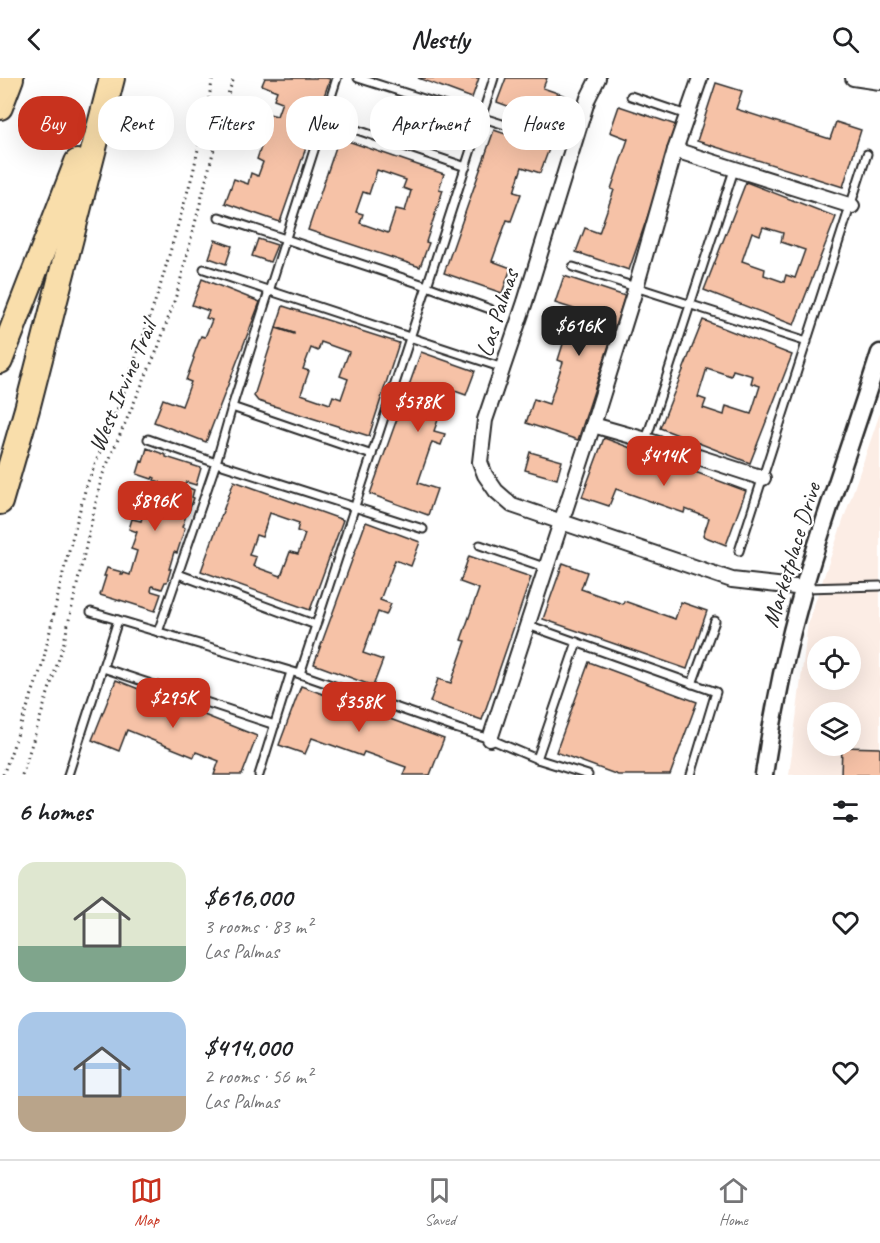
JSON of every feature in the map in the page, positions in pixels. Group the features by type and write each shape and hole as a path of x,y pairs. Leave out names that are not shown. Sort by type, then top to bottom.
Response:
{"highway":[{"path":"0,107 11,78"},
{"path":"0,361 111,78"},
{"path":"0,502 27,409 111,78"}],"street":[{"name":"Las Palmas","path":"598,78 588,98 525,302 485,420 480,462 485,475 496,491 512,505 732,580 804,588"},
{"path":"490,739 593,425 675,150 700,78"},
{"path":"852,78 880,82"},
{"path":"675,150 852,206"},
{"name":"Marketplace Drive","path":"764,775 784,665 804,588 880,353"},
{"path":"593,425 763,478"}],"lane":[{"path":"332,96 337,78"},
{"path":"358,78 414,96"},
{"path":"489,96 494,78"},
{"path":"631,96 687,115"},
{"path":"358,130 466,167"},
{"path":"159,632 216,463 315,150"},
{"path":"300,674 472,150"},
{"path":"739,551 867,154"},
{"path":"646,440 734,170"},
{"path":"219,217 490,309"},
{"path":"573,267 807,342"},
{"path":"204,269 503,368"},
{"path":"232,407 372,455"},
{"path":"148,439 423,529"},
{"path":"480,545 547,568"},
{"path":"178,574 316,625"},
{"path":"804,588 880,586"},
{"path":"92,612 300,674 588,775"},
{"path":"68,775 118,620"},
{"path":"692,684 715,621"},
{"path":"528,625 716,692 691,775"},
{"path":"537,759 577,642"},
{"path":"103,668 275,725"},
{"path":"259,775 291,672"}],"path":[{"path":"3,775 42,666 86,487 159,290 193,172 213,78"},
{"name":"West Irvine Trail","path":"22,775 63,646 102,476 159,348 178,290 234,78"}],"shaded area":[{"path":"880,413 880,775 789,775 808,623"}],"building":[{"path":"265,78 330,79 324,96 286,96 286,150 305,150 280,222 225,203 234,179 248,184 251,173 258,176 263,162 257,159 260,150 274,150 274,115 277,116 282,102 274,99 277,91 262,85"},
{"path":"418,78 479,78 473,96 467,96"},
{"path":"506,78 547,78 543,88 566,96 502,96 502,104 497,102"},
{"path":"716,83 742,91 736,109 830,139 836,122 861,130 843,187 697,141"},
{"path":"619,106 679,126 629,270 576,252 585,228 599,233 614,190 611,189 628,139 610,132"},
{"path":"494,130 502,133 502,150 549,150 540,173 522,167 514,192 521,194 511,221 507,220 492,261 511,268 502,293 444,273 487,150 490,150"},
{"path":"358,145 444,174 439,189 443,190 420,267 308,230 335,150 358,150","holes":["377,170 406,180 403,188 411,191 405,211 396,209 388,233 360,223 363,214 356,212 363,192 369,194"]},
{"path":"746,182 836,217 794,325 704,290","holes":["763,227 783,233 781,242 805,250 795,278 786,275 784,282 764,275 765,269 742,261 752,232 760,235"]},
{"path":"258,239 277,245 270,262 252,256"},
{"path":"215,240 232,246 226,264 209,258"},
{"path":"564,276 625,296 578,440 526,423 534,399 549,404 563,362 558,360 574,309 555,303"},
{"path":"202,279 260,302 206,442 154,422 163,399 182,406 191,382 186,380 193,357 201,336 205,337 212,320 206,318 209,311 192,305"},
{"path":"283,306 399,343 369,436 258,401 254,396 276,328 294,334 276,327","holes":["321,342 349,352 340,376 348,379 341,399 333,396 330,404 301,394 309,371 303,369 311,348 318,351"]},
{"path":"703,320 792,355 750,463 660,428","holes":["707,368 731,376 733,370 753,376 751,383 760,386 751,414 726,406 724,415 703,408 706,400 698,397"]},
{"path":"421,352 475,371 466,395 449,389 434,431 445,434 441,445 432,442 418,483 437,489 428,515 370,494"},
{"path":"604,438 746,491 726,545 703,536 709,518 685,509 684,513 616,489 609,506 582,497"},
{"path":"147,448 166,455 166,457 201,468 196,485 186,482 184,486 194,490 192,497 194,498 182,527 185,528 177,553 174,552 167,582 162,589 152,586 151,591 161,594 155,611 100,595 107,568 122,572 121,575 124,573 130,575 137,551 131,549 137,532 129,529 132,519 141,521 146,504 152,506 160,482 154,480 153,477 152,479 137,474"},
{"path":"530,452 562,461 557,479 525,470"},
{"path":"234,481 343,520 310,610 201,571","holes":["270,513 299,523 297,531 305,534 298,554 290,552 281,576 253,566 256,557 249,555 256,535 262,537"]},
{"path":"366,522 420,542 411,566 395,560 380,600 391,604 386,615 378,612 363,653 383,660 373,686 314,664"},
{"path":"469,556 531,577 482,720 430,702 438,679 451,683 466,641 461,640 479,589 460,582"},
{"path":"563,563 587,572 581,589 623,604 624,601 675,619 681,602 707,611 687,669 543,619"},
{"path":"589,662 697,702 670,775 618,775 556,752"},
{"path":"116,680 257,736 242,775 214,775 219,761 196,752 194,757 127,730 119,751 92,740"},
{"path":"301,686 444,739 430,775 403,775 406,767 364,752 362,756 312,738 305,754 279,745"},
{"path":"861,748 880,748 880,775 841,775 842,756 861,756"}]}
